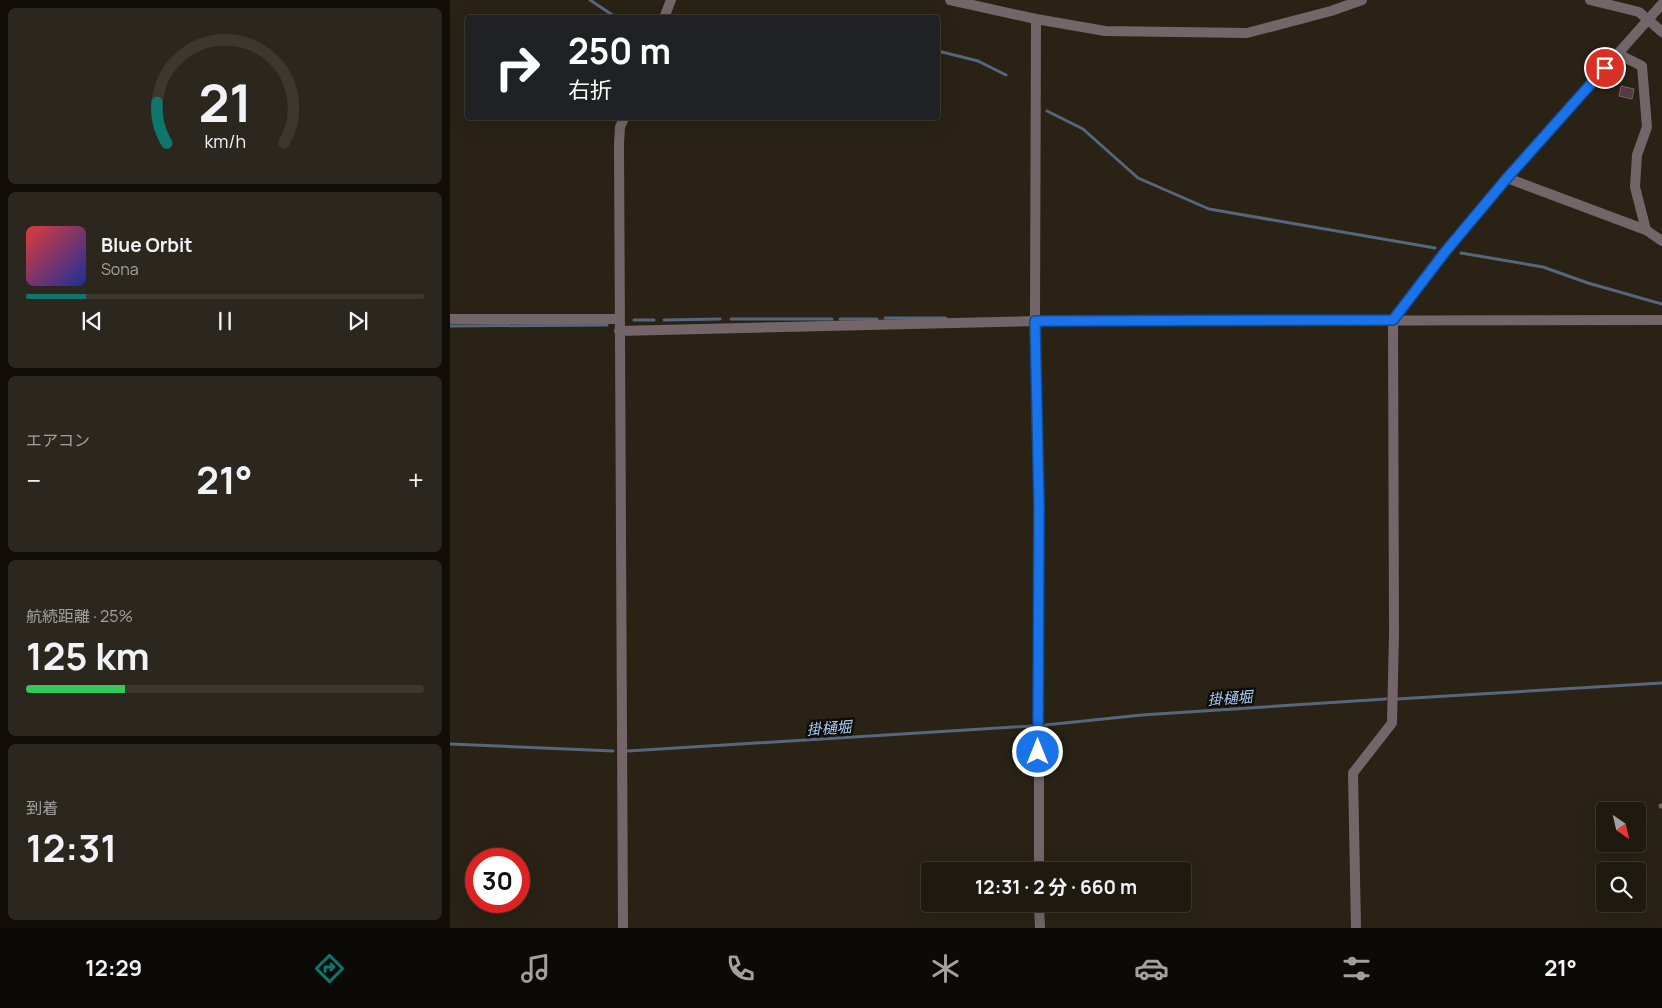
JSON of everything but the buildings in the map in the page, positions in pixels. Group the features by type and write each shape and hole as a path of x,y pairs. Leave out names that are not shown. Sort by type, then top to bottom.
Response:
{"street":[{"path":"665,15 671,0"},
{"path":"950,0 1036,19 1105,31 1247,33 1330,11 1362,0"},
{"path":"1590,0 1639,12 1662,32"},
{"path":"1356,928 1353,773 1392,724 1393,320 1445,252 1507,178 1661,6"},
{"path":"1036,19 1035,321 1039,504 1039,862"},
{"path":"1618,54 1642,66 1647,127 1637,155 1635,187 1646,230"},
{"path":"623,120 620,127 619,332 623,928"},
{"path":"1507,178 1646,230 1662,241"},
{"path":"450,319 620,319"},
{"path":"619,332 1035,321 1662,320"},
{"path":"1039,912 1040,928"}],"waterway":[{"path":"590,0 612,15"},
{"path":"940,52 978,61 1006,75"},
{"path":"1047,111 1083,129 1138,178 1209,209 1435,248"},
{"path":"1461,253 1543,267 1588,283 1662,304"},
{"path":"885,318 946,318"},
{"path":"664,320 720,319"},
{"path":"731,319 832,319"},
{"path":"840,319 877,319"},
{"path":"634,320 654,320"},
{"path":"450,326 607,325"},
{"name":"掛樋堀","path":"1397,699 1662,683"},
{"name":"掛樋堀","path":"1045,725 1142,715 1386,699"},
{"name":"掛樋堀","path":"628,751 1032,726"},
{"name":"掛樋堀","path":"450,744 613,751"}],"route":[{"path":"1038,752 1039,504 1035,321 1393,320 1445,252 1507,178 1605,68"}]}
